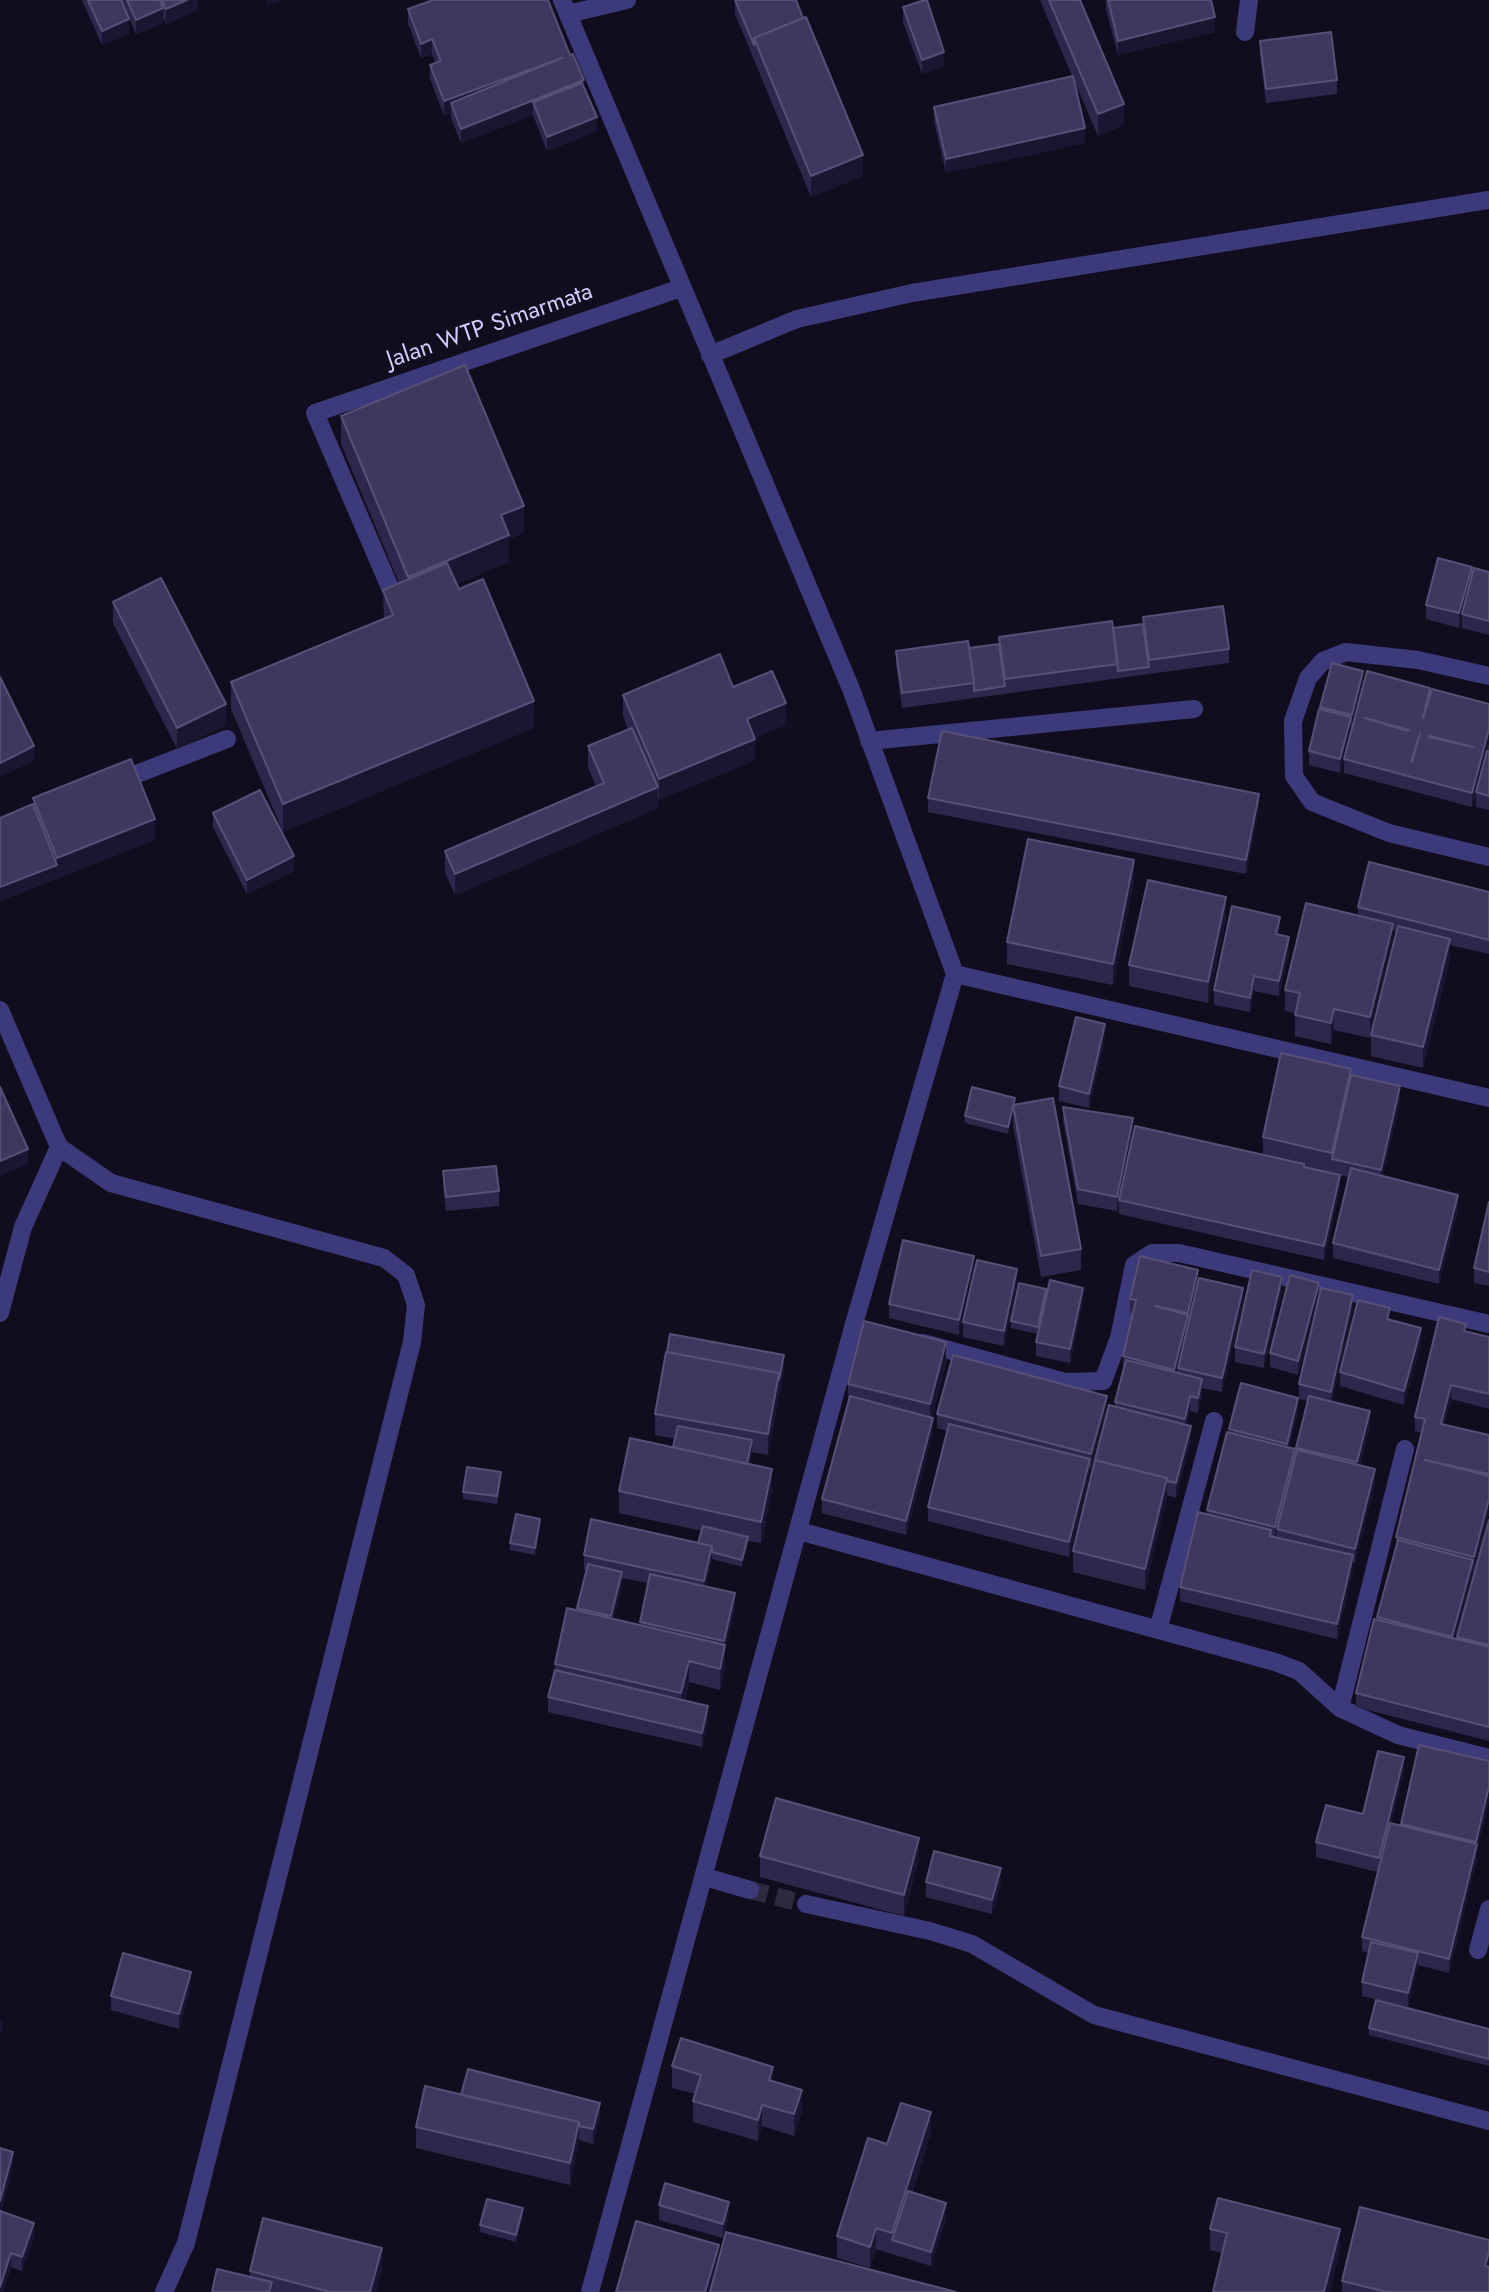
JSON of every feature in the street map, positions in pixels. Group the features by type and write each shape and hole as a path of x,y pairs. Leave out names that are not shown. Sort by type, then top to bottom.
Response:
{"street":[{"path":"590,2292 854,1324 955,974 851,689 565,7 627,0"},
{"path":"1245,32 1249,0"},
{"path":"710,355 797,319 912,293 1489,200"},
{"name":"Jalan WTP Simarmata","path":"394,597 316,413 681,288"},
{"path":"1489,677 1418,660 1346,652 1324,661 1308,678 1293,721 1294,776 1312,802 1389,833 1489,857"},
{"path":"869,741 1194,709"},
{"path":"102,787 227,739"},
{"path":"955,974 1489,1098"},
{"path":"0,1010 59,1147 111,1183 384,1258 406,1275 416,1305 412,1342 190,2229 164,2292"},
{"path":"0,1313 23,1227 59,1147"},
{"path":"911,1339 1065,1382 1102,1381 1119,1338 1134,1265 1152,1253 1179,1253 1489,1324"},
{"path":"854,1324 875,1330"},
{"path":"1158,1630 1214,1421"},
{"path":"1340,1708 1405,1449"},
{"path":"799,1531 1275,1662 1298,1671 1340,1708 1398,1735 1489,1758"},
{"path":"705,1877 750,1890"},
{"path":"806,1904 930,1931 972,1944 1094,2015 1489,2120"},
{"path":"1478,1950 1489,1909"}],"building":[{"path":"88,0 121,0 129,19 102,31"},
{"path":"127,0 160,0 163,8 136,20"},
{"path":"162,0 187,0 166,9"},
{"path":"433,0 548,0 570,55 573,54 584,80 461,129 451,103 562,58 444,101 430,65 441,61 432,39 421,44 408,9"},
{"path":"735,0 796,0 803,18 754,38 754,45"},
{"path":"925,0 944,52 922,60 903,7"},
{"path":"1049,0 1080,0 1124,104 1098,114"},
{"path":"1108,0 1211,0 1215,17 1118,41"},
{"path":"806,17 863,155 811,176 754,38"},
{"path":"1331,32 1337,80 1266,89 1260,41"},
{"path":"1073,76 1085,128 946,159 934,107"},
{"path":"582,83 597,117 547,137 533,102"},
{"path":"465,365 524,506 501,515 509,535 408,577 341,416"},
{"path":"1438,558 1472,567 1459,613 1426,605"},
{"path":"447,563 459,589 483,579 534,701 283,804 231,682 393,615 383,590"},
{"path":"1474,568 1489,572 1489,621 1462,614"},
{"path":"161,578 226,704 177,728 113,602"},
{"path":"1223,606 1229,649 1149,660 1143,617"},
{"path":"1112,621 1118,664 1005,679 999,637"},
{"path":"1143,624 1149,667 1118,671 1113,628"},
{"path":"968,641 974,683 902,693 896,651"},
{"path":"999,644 1005,686 974,691 969,648"},
{"path":"720,654 733,687 772,671 786,703 747,719 755,739 659,779 623,695"},
{"path":"1332,663 1363,671 1352,715 1320,707"},
{"path":"1367,671 1430,688 1423,718 1432,689 1489,704 1489,729 1472,793 1344,759"},
{"path":"0,677 34,746 0,763"},
{"path":"1319,709 1351,717 1340,759 1309,751"},
{"path":"632,728 658,787 455,874 445,851 604,783 588,746"},
{"path":"942,731 1259,794 1246,860 928,798"},
{"path":"1489,751 1489,796 1476,792"},
{"path":"131,759 155,819 57,858 33,798"},
{"path":"260,790 294,856 247,880 213,813"},
{"path":"33,804 57,865 0,887 0,818"},
{"path":"1028,839 1134,860 1113,964 1007,942"},
{"path":"1369,862 1489,892 1489,940 1358,907"},
{"path":"1148,880 1226,897 1208,982 1129,965"},
{"path":"1306,903 1393,924 1370,1017 1334,1009 1331,1023 1295,1015 1300,993 1285,990"},
{"path":"1232,906 1280,917 1276,934 1289,937 1279,981 1254,976 1250,998 1214,990"},
{"path":"1398,926 1450,939 1423,1047 1371,1035"},
{"path":"1076,1017 1105,1024 1089,1094 1059,1086"},
{"path":"1281,1053 1351,1069 1332,1153 1263,1137"},
{"path":"1351,1075 1400,1086 1381,1170 1332,1159"},
{"path":"0,1087 28,1149 0,1161"},
{"path":"972,1087 1015,1098 1008,1127 965,1116"},
{"path":"1053,1098 1081,1249 1041,1256 1013,1105"},
{"path":"1063,1107 1133,1118 1117,1197 1078,1189"},
{"path":"1135,1126 1304,1164 1304,1167 1340,1175 1324,1246 1119,1200"},
{"path":"496,1166 499,1191 446,1197 443,1171"},
{"path":"1351,1168 1458,1195 1439,1270 1333,1243"},
{"path":"1489,1202 1489,1272 1474,1268"},
{"path":"903,1240 974,1256 959,1320 889,1304"},
{"path":"1140,1256 1198,1270 1188,1313 1155,1306 1188,1315 1174,1370 1123,1356 1136,1300 1130,1299"},
{"path":"977,1260 1017,1269 1004,1331 963,1322"},
{"path":"1252,1270 1282,1277 1264,1354 1235,1347"},
{"path":"1290,1275 1319,1283 1298,1361 1270,1353"},
{"path":"1199,1278 1243,1288 1222,1378 1178,1368"},
{"path":"1050,1280 1083,1288 1070,1349 1036,1342"},
{"path":"1019,1283 1046,1289 1038,1327 1011,1321"},
{"path":"1321,1288 1353,1295 1331,1392 1299,1384"},
{"path":"1358,1300 1390,1308 1387,1319 1421,1328 1404,1391 1340,1372"},
{"path":"1439,1317 1466,1324 1464,1331 1489,1337 1489,1394 1451,1385 1441,1424 1489,1435 1489,1474 1425,1460 1489,1476 1489,1499 1474,1557 1396,1537 1425,1419 1415,1417"},
{"path":"864,1321 946,1342 930,1404 848,1384"},
{"path":"670,1334 784,1355 779,1380 779,1373 667,1352"},
{"path":"666,1352 779,1373 768,1434 655,1414"},
{"path":"953,1355 1107,1396 1091,1454 937,1414"},
{"path":"1126,1360 1202,1379 1198,1398 1190,1396 1185,1419 1115,1402"},
{"path":"1241,1383 1298,1398 1287,1444 1229,1429"},
{"path":"850,1396 933,1418 906,1521 822,1499"},
{"path":"1309,1396 1370,1411 1357,1462 1296,1448"},
{"path":"1109,1405 1191,1426 1176,1483 1167,1481 1167,1478 1095,1460"},
{"path":"949,1424 1090,1459 1069,1542 928,1507"},
{"path":"678,1426 752,1440 747,1464 673,1447"},
{"path":"1227,1432 1295,1449 1275,1527 1207,1510"},
{"path":"630,1438 772,1469 761,1522 619,1491"},
{"path":"1297,1450 1375,1469 1355,1549 1277,1529"},
{"path":"1095,1460 1167,1478 1145,1569 1073,1551"},
{"path":"467,1467 501,1472 497,1496 463,1492"},
{"path":"1198,1512 1271,1530 1270,1536 1353,1555 1337,1624 1180,1587"},
{"path":"516,1514 540,1519 535,1548 510,1543"},
{"path":"591,1519 712,1546 704,1581 584,1555"},
{"path":"1489,1520 1489,1645 1457,1637"},
{"path":"703,1526 748,1537 742,1560 712,1552 712,1546 698,1543"},
{"path":"1398,1540 1473,1560 1452,1637 1377,1617"},
{"path":"588,1564 622,1572 611,1616 577,1608"},
{"path":"650,1574 735,1593 724,1641 640,1622"},
{"path":"567,1608 725,1645 720,1669 689,1661 681,1693 555,1664"},
{"path":"1374,1619 1489,1647 1489,1727 1356,1693"},
{"path":"555,1670 708,1706 702,1733 548,1697"},
{"path":"1419,1745 1489,1761 1489,1786 1476,1842 1401,1824"},
{"path":"1378,1751 1404,1757 1379,1858 1316,1842 1326,1805 1363,1814"},
{"path":"776,1798 919,1838 904,1895 760,1856"},
{"path":"1390,1823 1477,1844 1449,1959 1362,1937"},
{"path":"934,1851 1001,1868 992,1900 926,1882"},
{"path":"1371,1942 1418,1953 1408,1993 1362,1982"},
{"path":"123,1953 191,1972 179,2014 111,1996"},
{"path":"1376,2000 1489,2029 1489,2059 1369,2028"},
{"path":"681,2038 773,2067 769,2080 802,2090 794,2114 762,2105 758,2120 693,2101 701,2075 672,2066"},
{"path":"468,2069 600,2103 593,2129 579,2126 579,2122 461,2095"},
{"path":"425,2086 579,2122 570,2163 416,2127"},
{"path":"901,2103 931,2112 892,2233 876,2228 870,2247 837,2236 868,2138 887,2144"},
{"path":"0,2148 13,2152 0,2201"},
{"path":"665,2183 729,2202 723,2224 659,2205"},
{"path":"908,2191 946,2203 931,2252 892,2240"},
{"path":"1218,2198 1340,2229 1324,2292 1213,2292 1227,2233 1210,2229"},
{"path":"487,2199 523,2208 516,2235 480,2225"},
{"path":"1360,2207 1489,2240 1485,2266 1489,2267 1489,2292 1387,2292 1342,2281"},
{"path":"0,2211 34,2223 22,2257 11,2253 0,2287"},
{"path":"263,2218 382,2248 370,2292 330,2292 250,2271"},
{"path":"636,2221 719,2245 705,2292 616,2292"},
{"path":"726,2232 956,2292 710,2292"},
{"path":"217,2269 272,2282 269,2292 212,2292"}],"tunnel":[{"path":"750,1890 806,1904"}]}
